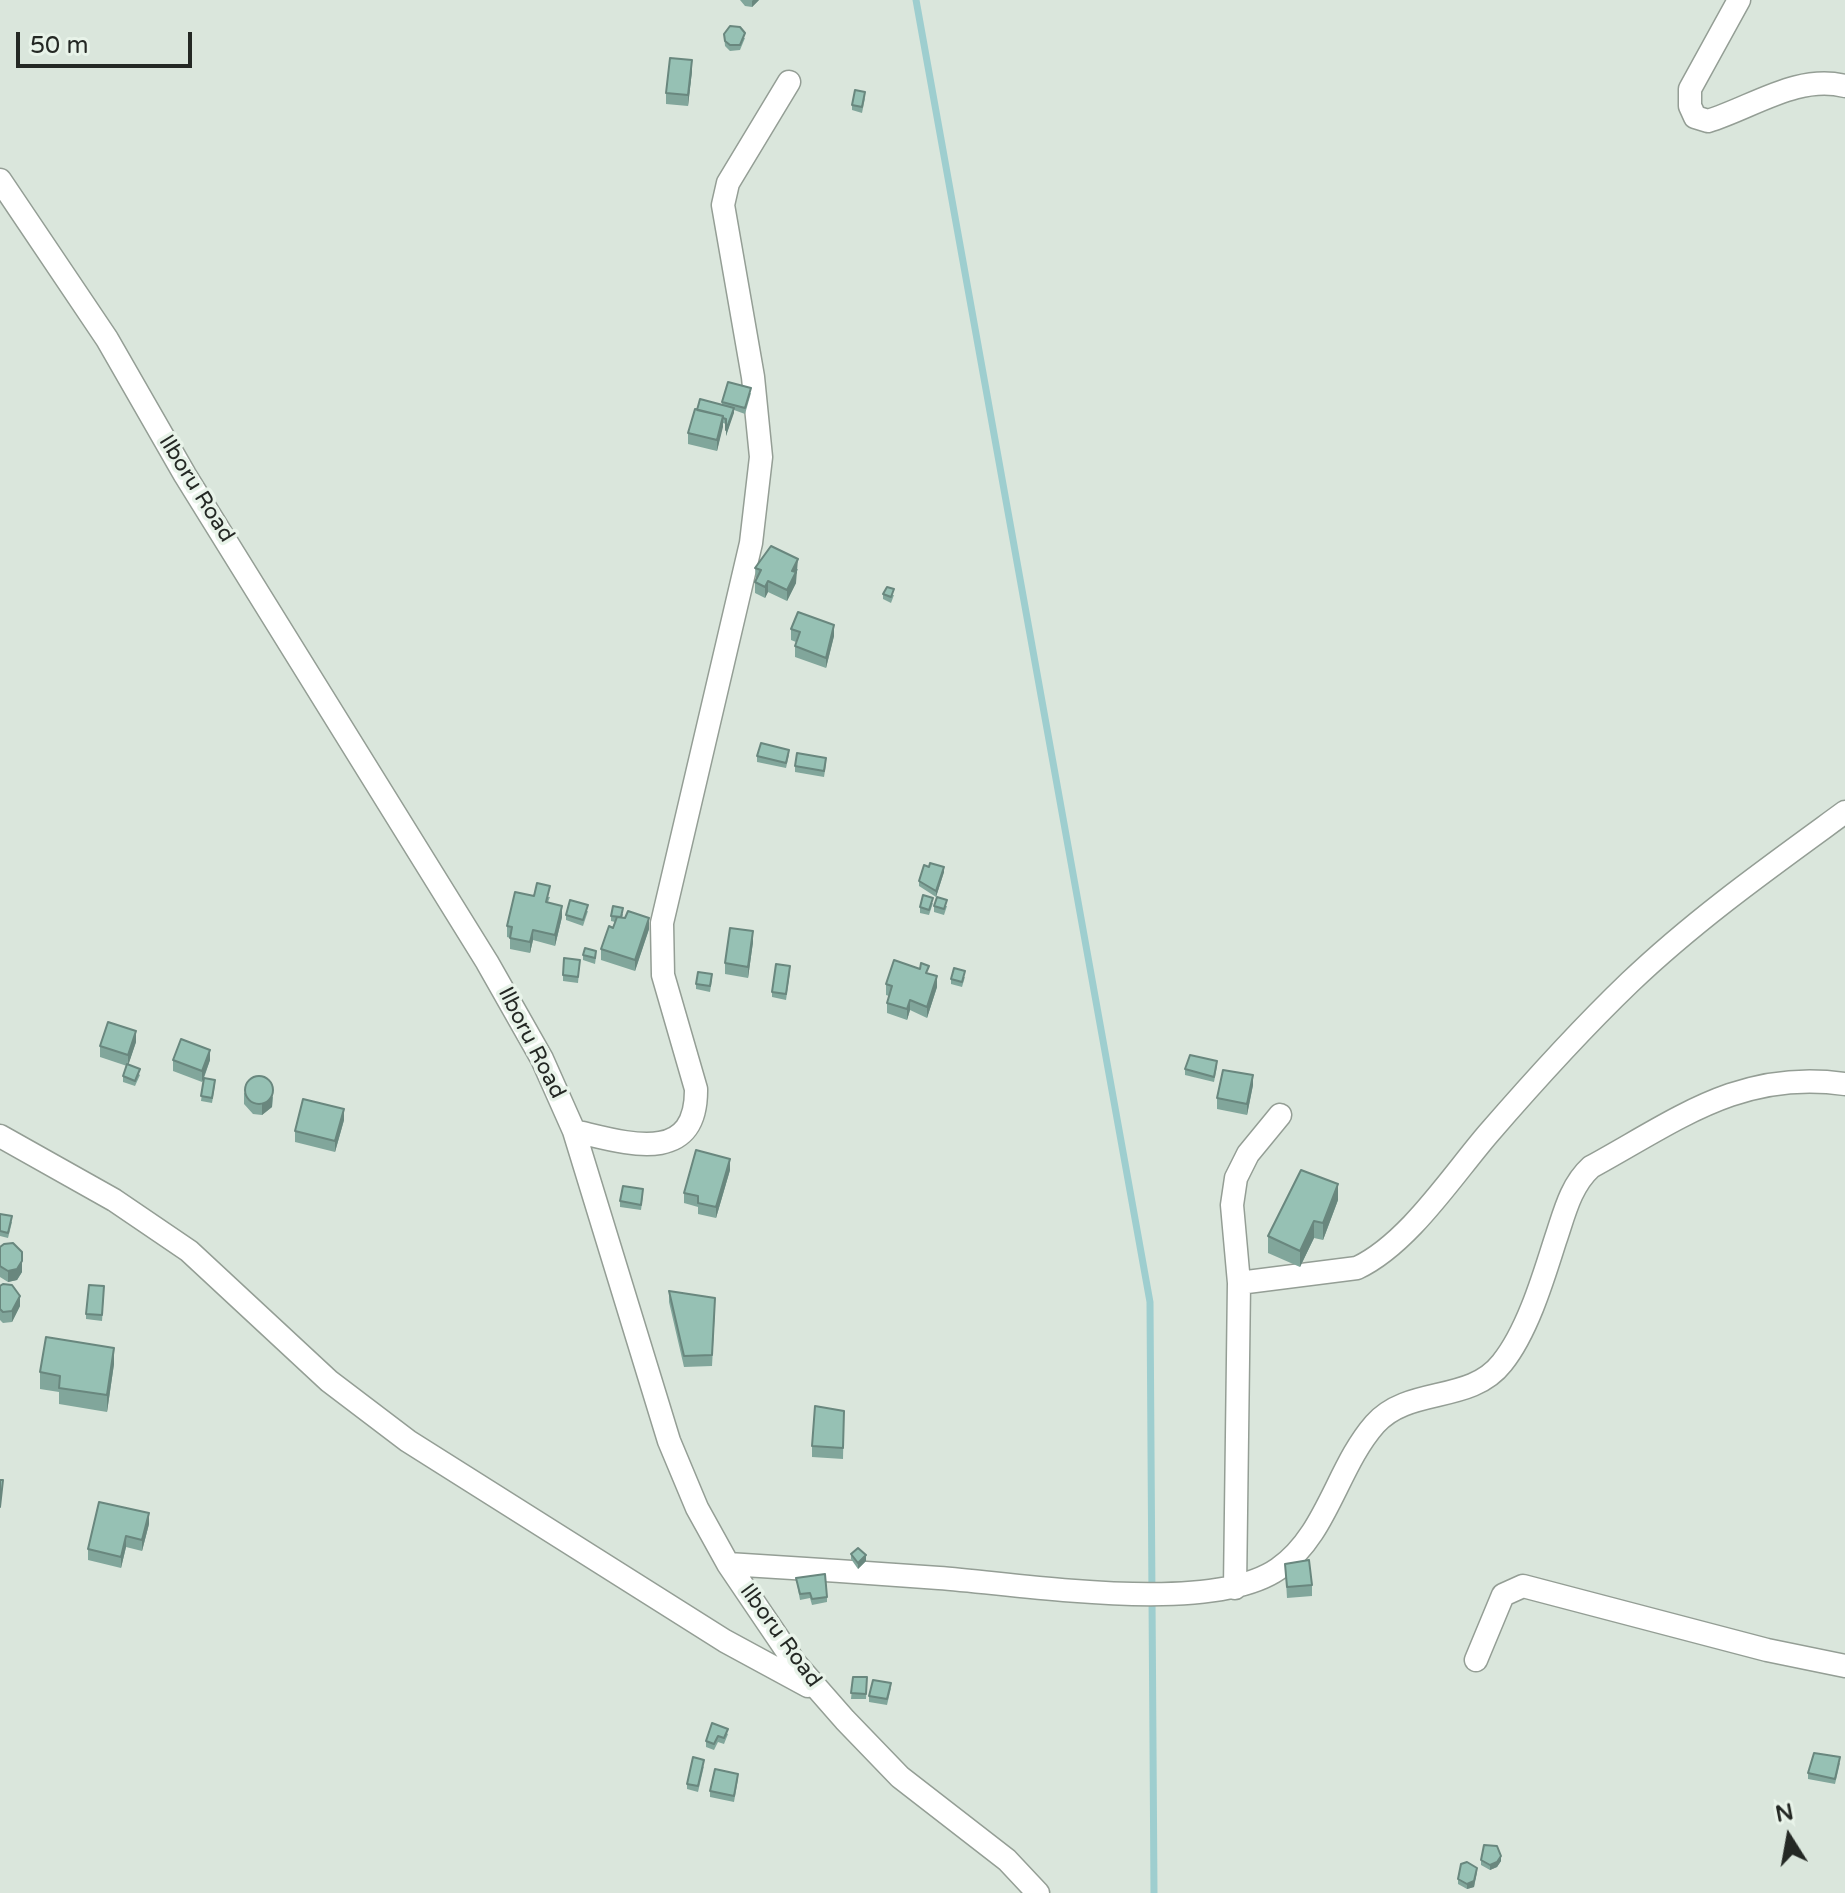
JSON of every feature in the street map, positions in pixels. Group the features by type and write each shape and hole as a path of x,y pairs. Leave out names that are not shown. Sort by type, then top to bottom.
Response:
{"street":[{"path":"1735,4 1690,89 1690,106 1695,117 1708,121 1799,85 1822,81 1845,86"},
{"path":"574,1131 637,1146 662,1144 679,1136 691,1123 697,1106 696,1089 663,975 662,923 751,543 761,457 753,377 723,205 728,183 789,82"},
{"name":"Ilboru Road","path":"0,180 107,339 185,475 487,962 542,1059 574,1131 663,1426 681,1475 728,1564 795,1663 900,1777 1007,1860 1038,1893"},
{"path":"1239,1283 1357,1268 1399,1239 1513,1105 1629,983 1737,891 1845,812"},
{"path":"728,1564 1154,1595 1235,1588 1278,1569 1308,1539 1375,1424 1392,1410 1413,1401 1466,1389 1489,1379 1505,1360 1540,1288 1570,1197 1579,1177 1591,1167 1697,1107 1728,1093 1762,1086 1845,1084"},
{"path":"1235,1588 1239,1283 1232,1205 1236,1178 1248,1154 1280,1115"},
{"path":"0,1136 114,1200 189,1251 329,1381 408,1441 725,1641 820,1692"},
{"path":"1476,1660 1503,1595 1523,1586 1767,1650 1845,1666"}],"building":[{"path":"730,26 740,27 745,33 740,45 730,45 725,41 724,34"},
{"path":"670,58 692,60 688,95 666,93"},
{"path":"855,90 865,92 862,107 852,105"},
{"path":"728,382 751,388 745,408 722,402"},
{"path":"700,399 734,408 726,430 723,416 697,410"},
{"path":"695,409 723,416 717,440 688,433"},
{"path":"771,546 798,559 792,571 796,572 787,590 768,581 765,587 755,582 761,570 755,568"},
{"path":"887,587 894,589 891,597 883,594"},
{"path":"798,612 834,625 826,658 795,646 800,632 791,629"},
{"path":"761,743 789,750 786,763 757,756"},
{"path":"797,753 826,758 824,771 795,766"},
{"path":"930,863 944,867 936,891 919,881 924,865 929,867"},
{"path":"537,883 550,886 546,902 562,906 555,935 533,930 530,942 510,938 512,927 507,926 515,892 534,896"},
{"path":"923,895 933,898 929,910 920,907"},
{"path":"937,897 947,900 944,909 934,906"},
{"path":"570,900 588,905 583,920 566,915"},
{"path":"613,906 623,908 621,917 611,916"},
{"path":"628,911 649,918 635,960 601,949 609,926 613,928 617,917 625,918"},
{"path":"730,928 753,931 748,967 725,963"},
{"path":"585,948 596,951 595,958 583,955"},
{"path":"564,958 580,960 578,977 563,975"},
{"path":"894,960 920,969 921,963 929,966 926,973 937,976 927,1007 910,1000 907,1009 887,1003 892,986 886,984"},
{"path":"776,964 790,966 786,994 772,992"},
{"path":"954,968 965,971 962,982 951,979"},
{"path":"698,972 712,974 710,986 696,984"},
{"path":"108,1022 136,1031 128,1055 100,1046"},
{"path":"181,1039 210,1050 202,1071 173,1060"},
{"path":"1190,1055 1217,1061 1214,1077 1185,1069"},
{"path":"127,1064 140,1069 135,1081 123,1076"},
{"path":"1223,1070 1253,1075 1247,1104 1217,1098"},
{"path":"259,1076 269,1080 273,1090 269,1100 259,1104 249,1100 245,1090 249,1080"},
{"path":"204,1078 215,1080 212,1098 201,1096"},
{"path":"303,1099 344,1109 335,1141 295,1131"},
{"path":"696,1150 730,1159 716,1207 698,1203 698,1196 684,1193"},
{"path":"1301,1170 1338,1184 1323,1223 1314,1221 1300,1251 1268,1236"},
{"path":"623,1186 643,1189 641,1205 620,1201"},
{"path":"0,1214 12,1216 8,1233 0,1231"},
{"path":"13,1243 22,1252 22,1261 17,1269 8,1271 0,1266 0,1247"},
{"path":"12,1285 20,1296 12,1311 3,1312 0,1309 0,1286"},
{"path":"89,1285 104,1286 102,1315 86,1314"},
{"path":"669,1291 715,1298 712,1355 684,1356"},
{"path":"46,1337 114,1348 107,1395 59,1388 60,1376 40,1372"},
{"path":"815,1406 844,1411 843,1448 812,1446"},
{"path":"0,1480 3,1480 0,1507"},
{"path":"99,1502 149,1513 142,1540 126,1536 121,1557 88,1549"},
{"path":"858,1548 866,1555 858,1563 851,1554"},
{"path":"1309,1560 1312,1585 1287,1587 1285,1564"},
{"path":"825,1574 827,1597 812,1599 810,1593 800,1594 796,1578"},
{"path":"853,1677 867,1677 866,1694 851,1693"},
{"path":"873,1680 891,1683 887,1699 869,1696"},
{"path":"712,1723 728,1729 724,1738 718,1736 714,1744 706,1741"},
{"path":"1814,1753 1840,1757 1835,1779 1808,1773"},
{"path":"693,1757 704,1760 698,1786 687,1784"},
{"path":"715,1769 738,1774 734,1796 710,1791"},
{"path":"1484,1845 1497,1846 1501,1856 1497,1862 1490,1865 1481,1860"},
{"path":"1467,1862 1477,1868 1474,1881 1467,1884 1458,1879 1461,1864"}],"waterway":[{"path":"916,0 1150,1302 1154,1893"}]}
